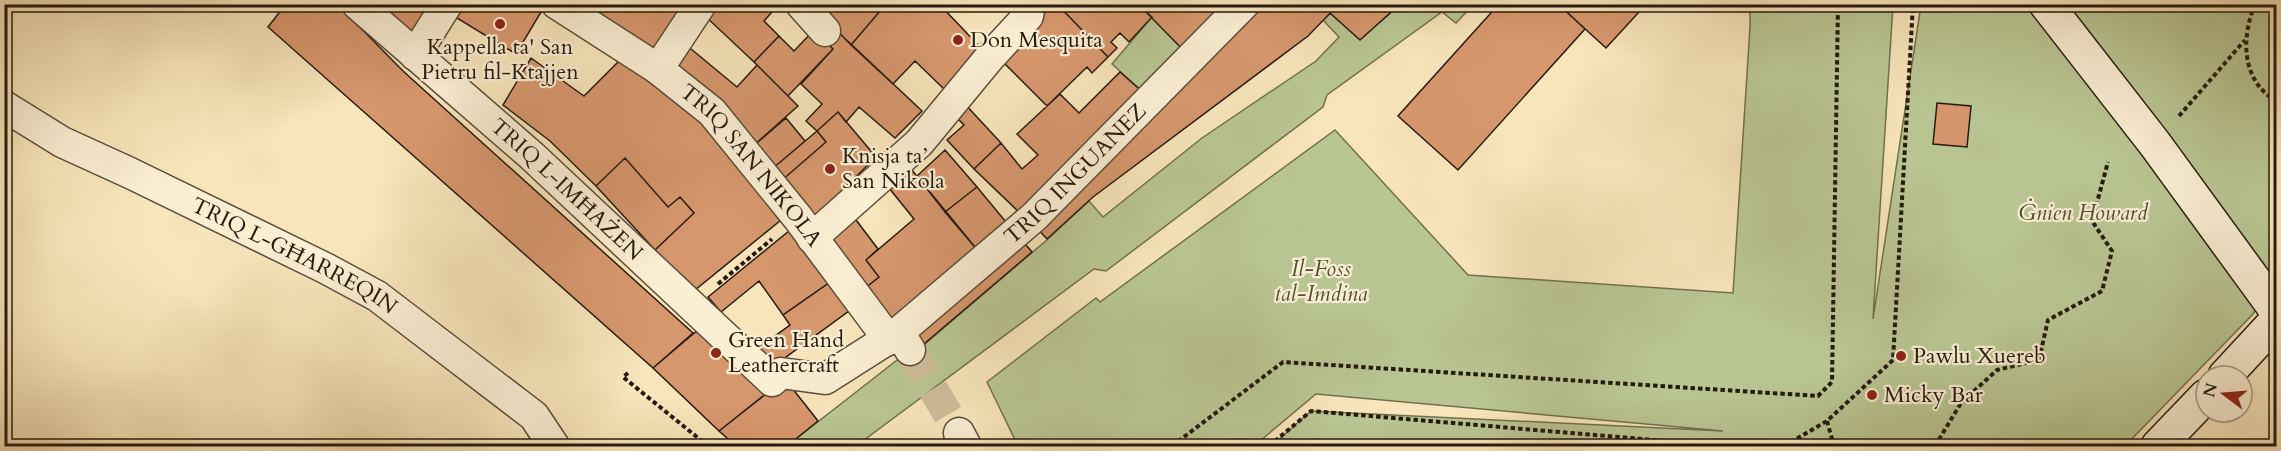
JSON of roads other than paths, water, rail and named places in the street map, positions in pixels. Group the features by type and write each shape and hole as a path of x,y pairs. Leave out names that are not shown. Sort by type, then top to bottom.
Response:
{"street":[{"name":"TRIQ L-IMĦAŻEN","path":"357,4 532,156 772,381"},
{"path":"415,55 447,4"},
{"name":"TRIQ SAN NIKOLA","path":"556,4 657,69 712,112 899,341"},
{"path":"657,69 701,4"},
{"path":"801,4 825,31"},
{"path":"805,228 919,143 990,57 1029,16 1030,4"},
{"name":"TRIQ INGUANEZ","path":"772,381 781,373 825,379 899,341 1034,217 1244,4"},
{"path":"2046,4 2155,144 2277,310"},
{"name":"TRIQ L-GĦARREQIN","path":"4,106 62,142 130,172 377,296 534,416 554,447"},
{"path":"2236,364 2277,321"},
{"path":"2158,447 2194,409"}],"tunnel":[{"path":"910,350 959,433"}],"place":[{"name":"Kappella ta' San Pietru fil-Ktajjen","path":"500,24"},
{"name":"Don Mesquita","path":"958,40"},
{"name":"Knisja ta’ San Nikola","path":"830,169"},
{"name":"Green Hand Leathercraft","path":"716,353"},
{"name":"Pawlu Xuereb","path":"1901,356"},
{"name":"Micky Bar","path":"1872,395"}],"park label":[{"name":"Ġnien Howard","path":"2083,213"},
{"name":"Il-Foss tal-Imdina","path":"1321,282"}]}
